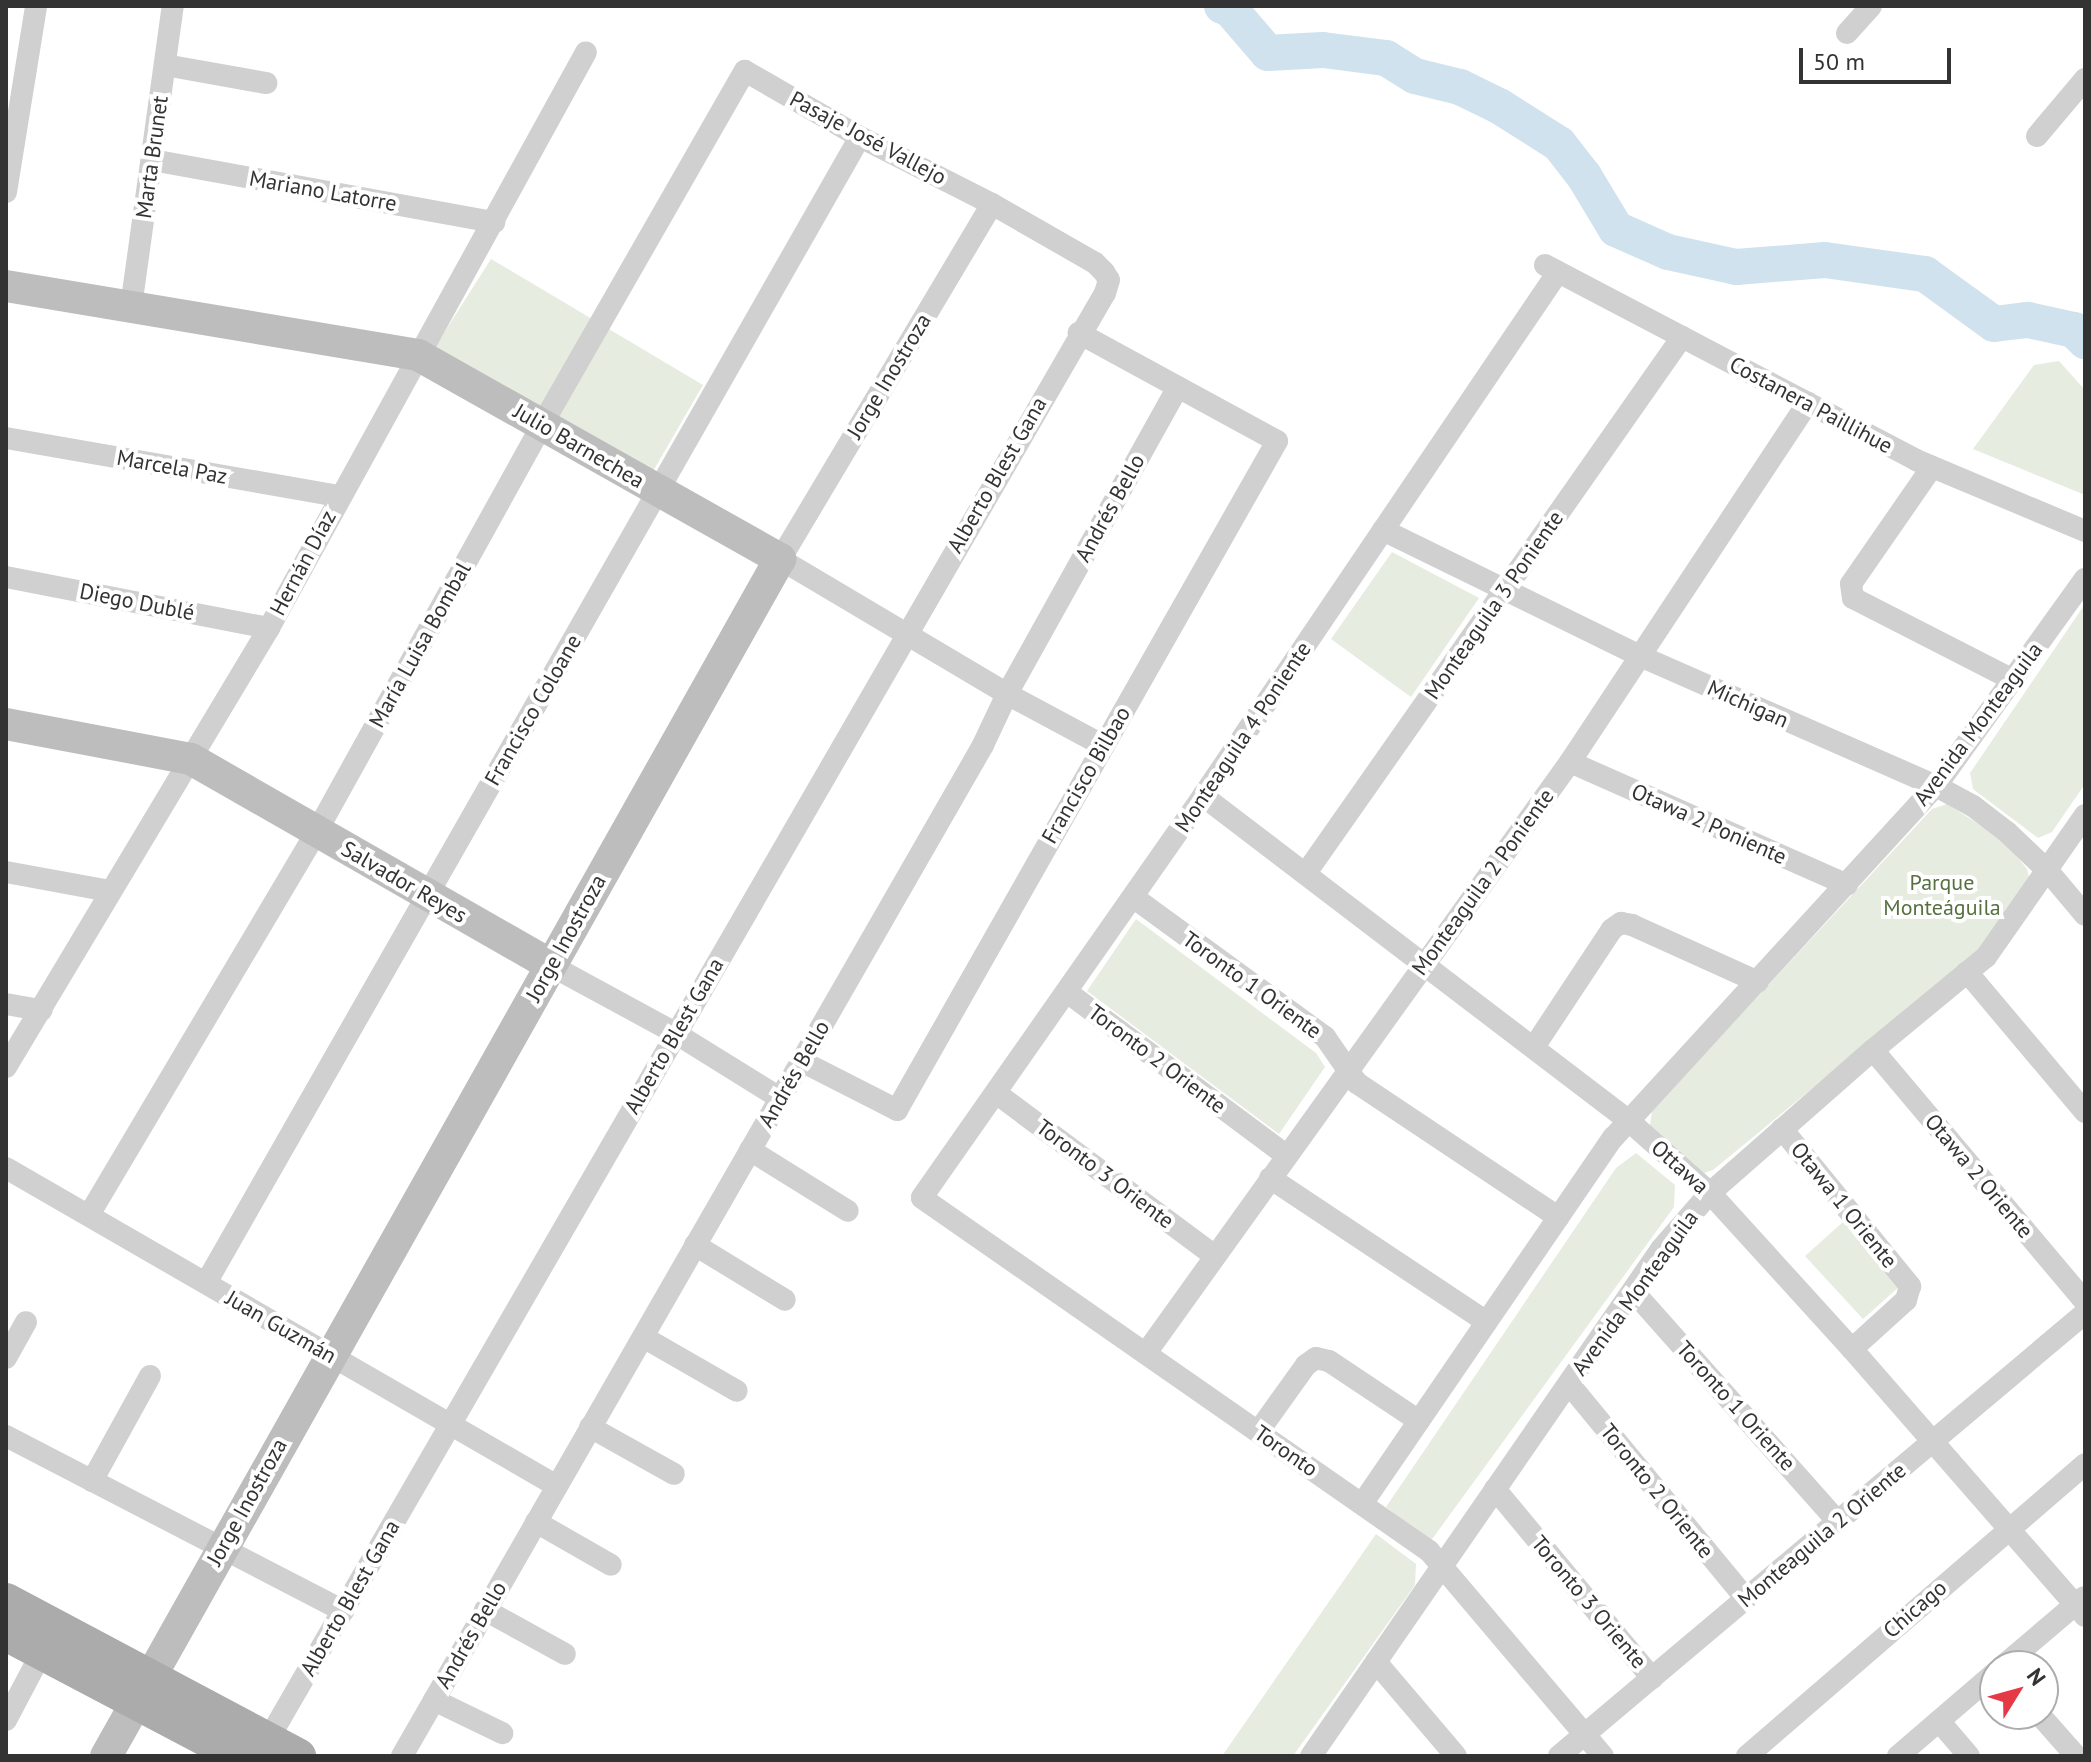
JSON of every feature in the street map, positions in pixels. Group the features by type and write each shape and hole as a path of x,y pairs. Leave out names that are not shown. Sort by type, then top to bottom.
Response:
{"main road":[{"path":"6,1601 141,1688"},
{"path":"6,1633 42,1652 141,1688 268,1751"}],"street":[{"path":"6,192 36,6"},
{"name":"Marta Brunet","path":"131,307 173,6"},
{"path":"1847,33 1871,6"},
{"name":"Hernán Díaz","path":"6,1067 269,628 586,52"},
{"path":"165,65 266,83"},
{"name":"Pasaje José Vallejo","path":"745,71 860,137 992,204 1095,263 1109,280 1105,293 1079,333"},
{"name":"María Luisa Bombal","path":"89,1215 317,831 543,423 745,71"},
{"path":"2037,136 2085,79"},
{"name":"Francisco Coloane","path":"206,1283 860,137"},
{"name":"Mariano Latorre","path":"152,160 494,222"},
{"name":"Jorge Inostroza","path":"106,1756 141,1688 780,559 992,204"},
{"name":"Costanera Paillihue","path":"1551,269 1932,467 2085,531"},
{"name":"Monteaguila 4 Poniente","path":"922,1198 1203,796 1383,530 1551,269"},
{"name":"Julio Barnechea","path":"6,286 418,355 543,423 657,492 907,632 1007,694 1102,745"},
{"path":"1079,333 1178,387"},
{"name":"Alberto Blest Gana","path":"268,1751 343,1611 1079,333"},
{"name":"Monteaguila 3 Poniente","path":"1306,873 1682,337"},
{"name":"Francisco Bilbao","path":"801,1061 897,1110 1277,441 1178,387"},
{"name":"Andrés Bello","path":"402,1756 983,745 1007,694 1178,387"},
{"name":"Monteaguila 2 Poniente","path":"1146,1353 1570,762 1808,403"},
{"name":"Marcela Paz","path":"6,438 339,496"},
{"path":"1932,467 1851,584 1853,598 2013,680"},
{"name":"Michigan","path":"1383,530 1640,656 1936,786 1973,806 2007,832 2048,871 2085,915"},
{"name":"Diego Dublé","path":"6,577 269,628"},
{"name":"Avenida Monteaguila","path":"1362,1504 1613,1138 1936,786 2085,579"},
{"name":"Salvador Reyes","path":"6,724 191,759 427,897 675,1033 780,1098"},
{"name":"Otawa 2 Poniente","path":"1570,762 1847,885"},
{"name":"Ottawa","path":"1203,796 1629,1121 1710,1193 1852,1349 2008,1528 2082,1606"},
{"name":"Avenida Monteaguila","path":"1311,1756 1662,1248 1710,1193 1999,942 2048,871 2076,846 2085,815"},
{"path":"6,872 110,891"},
{"name":"Toronto 1 Oriente","path":"1133,897 1325,1037 1357,1083 1558,1217"},
{"path":"1534,1047 1612,929 1621,923 1632,925 1758,982"},
{"path":"1967,972 2085,1112"},
{"name":"Toronto 2 Oriente","path":"1067,992 1286,1155"},
{"path":"6,1004 41,1010"},
{"name":"Otawa 2 Oriente","path":"1873,1050 2085,1302"},
{"name":"Toronto 3 Oriente","path":"996,1093 1215,1256"},
{"name":"Otawa 1 Oriente","path":"1782,1129 1910,1286 1906,1300 1852,1349"},
{"path":"750,1150 848,1211"},
{"name":"Juan Guzmán","path":"6,1168 557,1486"},
{"path":"1270,1178 1487,1322"},
{"name":"Toronto","path":"922,1198 1362,1504 1443,1564 1603,1756"},
{"path":"695,1245 785,1300"},
{"name":"Toronto 1 Oriente","path":"1633,1291 1838,1522"},
{"name":"Monteaguila 2 Oriente","path":"1559,1756 2085,1313"},
{"path":"6,1358 26,1322"},
{"path":"643,1337 737,1391"},
{"path":"1258,1432 1306,1365 1316,1358 1329,1361 1419,1421"},
{"path":"92,1481 150,1376"},
{"name":"Toronto 2 Oriente","path":"1569,1384 1746,1599"},
{"path":"590,1427 674,1474"},
{"path":"6,1436 343,1611"},
{"name":"Chicago","path":"1747,1756 2085,1464"},
{"name":"Toronto 3 Oriente","path":"1495,1489 1652,1678"},
{"path":"536,1522 611,1565"},
{"path":"2024,1650 2082,1606"},
{"path":"485,1610 565,1654"},
{"path":"6,1720 42,1652"},
{"path":"1376,1662 1456,1756"},
{"path":"1898,1756 1979,1687"},
{"path":"434,1700 502,1733"},
{"path":"1939,1721 1969,1756"},
{"path":"2053,1730 2076,1756"}],"green space":[{"path":"491,259 703,385 652,473 435,347"},
{"path":"2059,361 2085,390 2085,495 1973,449 2034,365"},
{"path":"1392,552 1479,598 1411,697 1331,639"},
{"name":"Parque Monteáguila","path":"2085,604 2085,784 2052,832 2038,838 1973,789 1970,773"},
{"name":"Parque Monteáguila","path":"1947,804 2004,840 2027,869 2029,877 1976,954 1713,1170 1704,1173 1650,1126 1652,1110 1932,809"},
{"path":"1136,919 1316,1053 1325,1067 1279,1134 1087,991"},
{"path":"1636,1153 1675,1185 1674,1207 1430,1542 1386,1507 1616,1168"},
{"path":"1843,1222 1900,1286 1863,1319 1805,1256"},
{"path":"1376,1534 1416,1564 1415,1585 1293,1756 1222,1756"}],"waterway":[{"path":"1222,6 1230,9 1268,53 1323,50 1386,58 1415,76 1460,87 1499,106 1559,144 1584,176 1616,229 1668,252 1736,267 1825,260 1925,274 1994,324 2028,320 2074,330 2085,341"}]}
